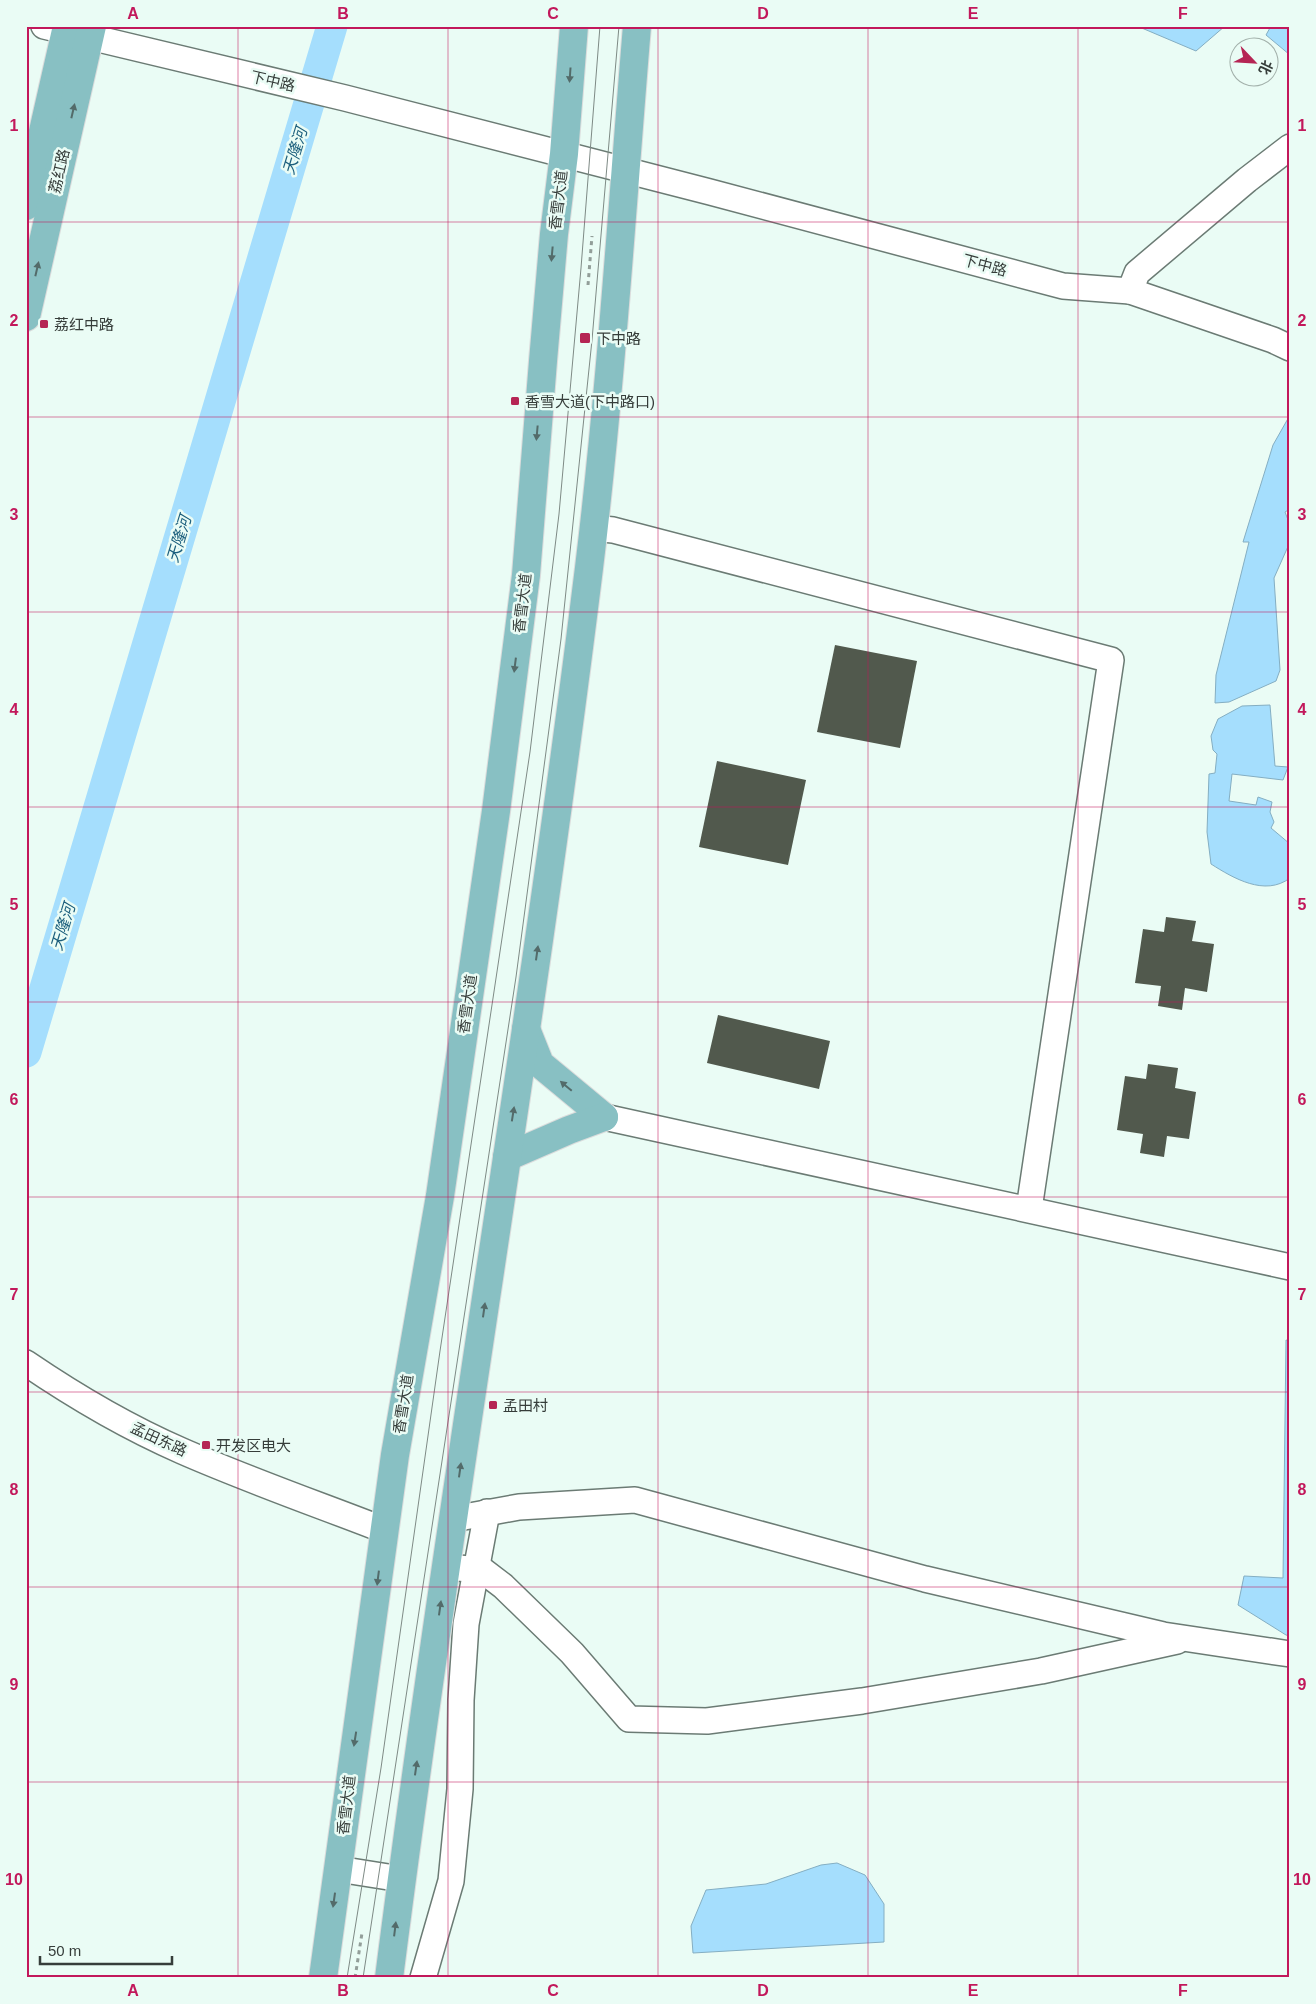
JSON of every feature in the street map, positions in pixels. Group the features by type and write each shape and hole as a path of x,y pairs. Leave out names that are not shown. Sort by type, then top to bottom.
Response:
{"main road":[{"name":"香雪大道","path":"323,1978 384,1530 414,1337 440,1196 509,712 526,575 549,292 564,154 574,26"},
{"path":"389,1978 401,1879 567,738 604,435 627,171 637,26"},
{"name":"荔红路","path":"26,206 34,131 72,30"},
{"name":"荔红路","path":"26,317 72,30"},
{"path":"507,1157 604,1117 540,1064 526,1030"}],"street":[{"name":"下中路","path":"72,30 564,154 1063,286 1130,291 1273,340 1290,348"},
{"path":"1130,291 1137,273 1247,180 1290,147"},
{"path":"593,528 613,530 1111,660 1029,1209"},
{"path":"604,1117 1290,1267"},
{"name":"孟田东路","path":"26,1363 71,1393 182,1451 384,1530"},
{"path":"453,1519 519,1507 635,1500 925,1579 1163,1635 1290,1654"},
{"path":"423,1978 451,1882 460,1789 461,1700 466,1624 487,1512"},
{"path":"446,1567 482,1570 502,1586 572,1653 630,1719 707,1720 862,1700 1041,1671 1189,1639"},
{"path":"338,1869 401,1879"}],"path":[{"path":"588,285 592,236"},
{"path":"355,1978 362,1933"}],"water":[{"path":"1137,26 1225,26 1196,51"},
{"path":"1271,26 1290,26 1290,55 1278,45 1278,38 1270,38 1266,35"},
{"path":"1290,415 1290,509 1285,512 1290,525 1290,542 1274,578 1280,670 1276,681 1229,702 1215,703 1216,675 1249,542 1243,542 1273,445"},
{"path":"1270,705 1275,766 1288,767 1283,780 1232,774 1229,801 1256,805 1258,797 1272,802 1270,812 1274,822 1271,828 1290,844 1290,878 1270,886 1260,886 1239,880 1211,864 1207,832 1209,774 1215,773 1217,754 1213,750 1211,736 1218,719 1242,706"},
{"path":"1286,1340 1290,1341 1290,1636 1238,1605 1244,1576 1283,1578"},
{"path":"837,1863 865,1875 884,1904 884,1942 693,1953 691,1926 706,1890 766,1884 821,1865"}],"building":[{"path":"835,645 917,661 900,748 817,732"},
{"path":"717,761 806,780 788,865 699,847"},
{"path":"1166,917 1196,921 1192,941 1214,944 1207,992 1185,988 1182,1010 1158,1006 1161,986 1135,983 1143,929 1164,932"},
{"path":"718,1015 830,1041 819,1089 707,1063"},
{"path":"1148,1064 1178,1068 1175,1088 1196,1092 1189,1139 1167,1136 1164,1157 1140,1153 1143,1134 1117,1130 1125,1076 1146,1079"}],"waterway":[{"name":"天隆河","path":"26,1052 332,26"}],"tram line":[{"path":"347,1978 381,1768 440,1351 530,752 559,514 600,26"},
{"path":"363,1978 516,977 561,639 592,340 619,26"}],"place":[{"name":"荔红中路","path":"44,324"},
{"name":"下中路","path":"585,338"},
{"name":"香雪大道(下中路口)","path":"515,401"},
{"name":"孟田村","path":"493,1405"},
{"name":"开发区电大","path":"206,1445"}]}
